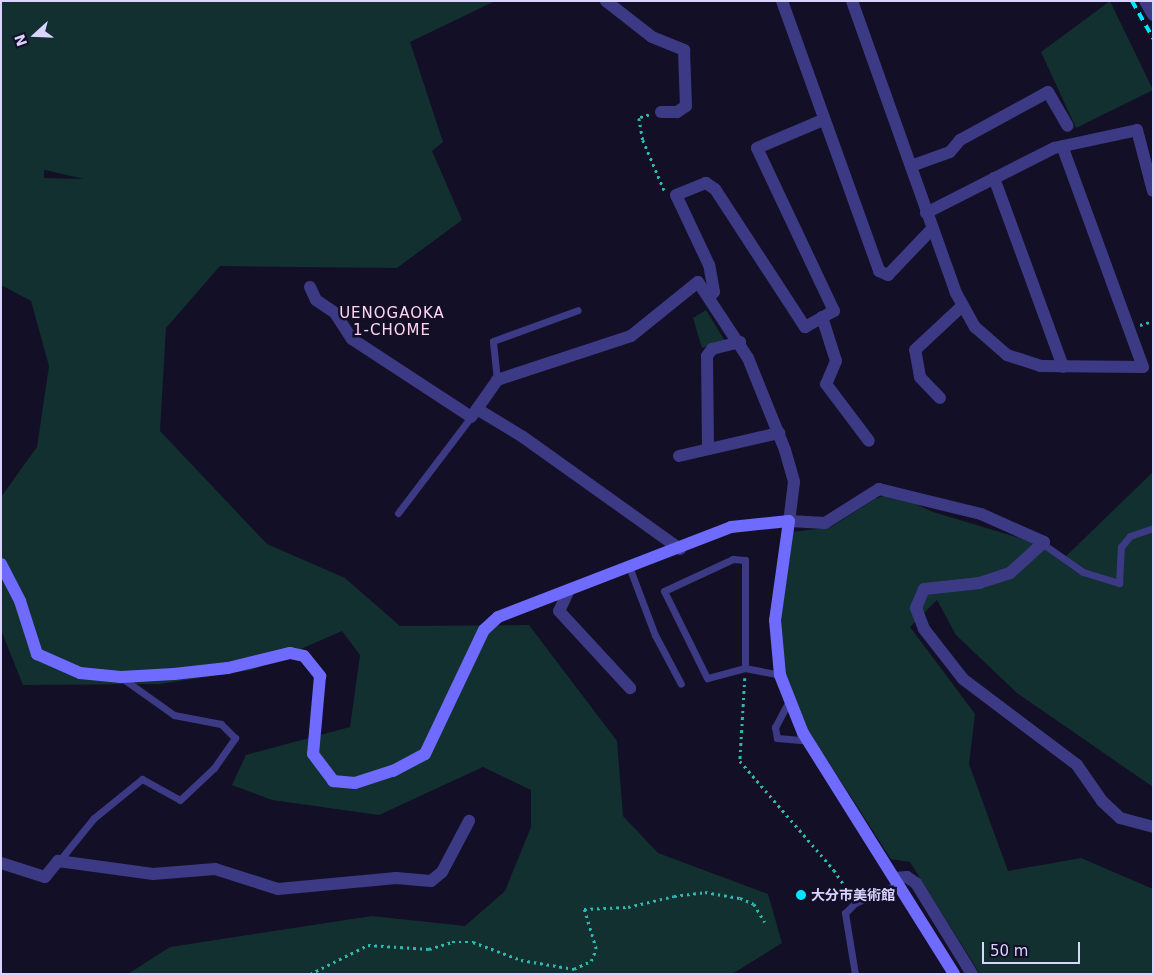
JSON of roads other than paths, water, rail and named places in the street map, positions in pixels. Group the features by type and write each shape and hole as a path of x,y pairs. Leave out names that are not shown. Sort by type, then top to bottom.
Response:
{"street":[{"path":"606,1 652,38 684,50 686,106 677,112 661,112"},
{"path":"782,1 822,120 879,272 888,275 932,230"},
{"path":"852,1 932,230 962,306 983,336 1007,355 1040,366 1143,367 1062,146"},
{"path":"1145,1 1153,15"},
{"path":"910,166 950,152 960,140 1048,92 1068,126"},
{"path":"709,297 714,292 709,265 676,195 706,183 715,188 806,327 834,311 757,148 822,120"},
{"path":"926,213 1062,146 1136,130 1153,191"},
{"path":"994,178 1063,367"},
{"path":"474,413 497,380 631,336 698,282 740,342 779,433 794,482 775,620 780,675 789,700 809,741 954,974"},
{"path":"310,287 316,300 335,314 352,339 474,413 680,549"},
{"path":"940,398 920,377 915,350 962,306"},
{"path":"822,317 836,361 826,384 869,441"},
{"path":"708,449 707,356 712,349 740,342"},
{"path":"679,456 779,433"},
{"path":"1,564 20,601 37,654 80,673 121,677 220,669 290,652 304,656 320,676 313,754 334,781 356,783 393,772 425,754 490,623 731,528 789,521 825,523 880,489 981,514 1037,537 1043,544 1010,573 980,583 924,589 916,608 924,628 963,680 1077,765 1102,802 1120,818 1153,827"},
{"path":"568,592 559,611 630,688"},
{"path":"1,863 45,877 58,862 153,874 216,870 278,890 396,878 431,881 442,872 469,821"},
{"path":"897,881 907,877 916,883 972,974"}],"lane":[{"path":"497,380 494,341 578,310"},
{"path":"398,514 474,413"},
{"path":"1043,544 1083,572 1119,583 1121,547 1130,536 1153,528"},
{"path":"746,668 745,560 733,558 664,591 707,678 746,668 780,675"},
{"path":"630,569 655,635 681,684"},
{"path":"58,862 94,818 142,779 180,800 214,768 235,738 221,724 174,715 121,677"},
{"path":"789,700 775,726 776,738 809,741"},
{"path":"855,974 844,926 846,913 855,903 897,881"}],"railway":[{"path":"1132,1 1153,38"}],"place":[{"name":"大分市美術館","path":"801,895"}],"district":[{"name":"UENOGAOKA 1-CHOME","path":"392,322"}]}
